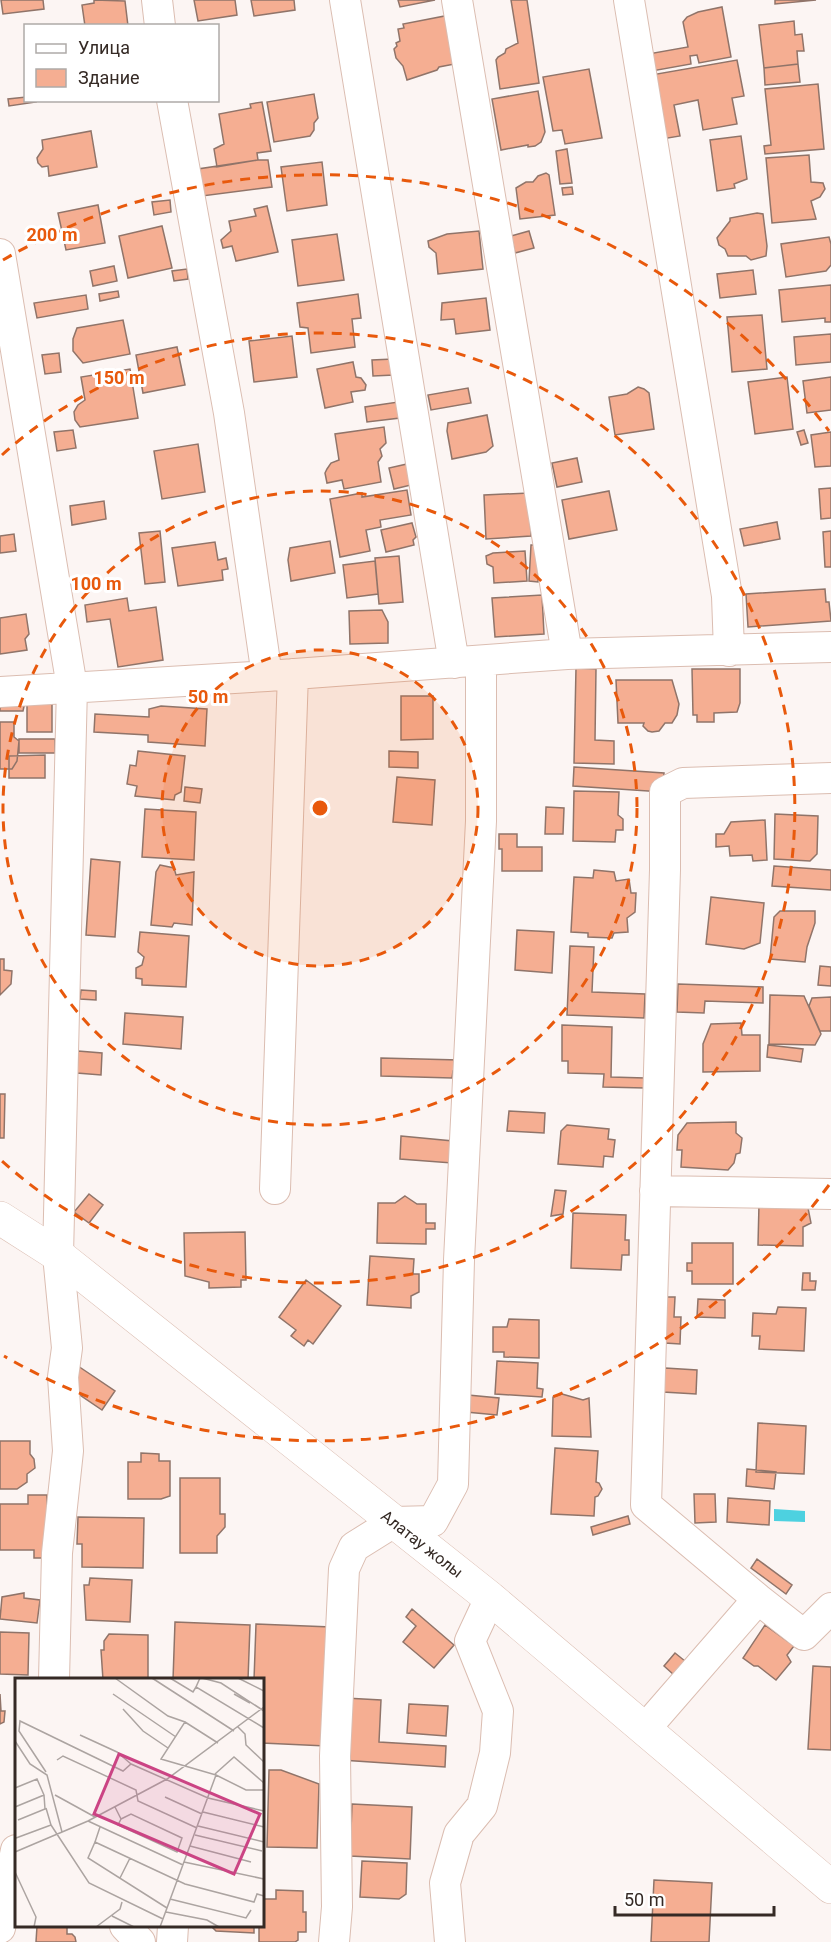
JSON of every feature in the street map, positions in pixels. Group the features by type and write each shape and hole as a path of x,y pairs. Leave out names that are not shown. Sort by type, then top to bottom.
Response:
{"main road":[{"name":"Алатау жолы","path":"0,1218 58,1255 490,1598 831,1887"}],"street":[{"path":"157,0 160,24"},
{"path":"334,1942 337,1907 335,1756 344,1569 354,1547 394,1522 432,1521 453,1484 459,1260 481,821 468,662 345,0"},
{"path":"457,0 567,654"},
{"path":"629,0 727,596 729,651"},
{"path":"172,102 280,675 275,1189"},
{"path":"0,254 72,687 58,1255 67,1348 63,1377 68,1451 57,1553 54,1678"},
{"path":"0,692 567,654 831,647"},
{"path":"831,778 683,783 665,792 646,1505 804,1635 831,1608"},
{"path":"655,1191 831,1194"},
{"path":"450,1942 445,1883 459,1834 482,1806 495,1753 498,1711 470,1641 490,1598"},
{"path":"645,1729 758,1599"},
{"path":"0,1928 15,1855"},
{"path":"126,1927 140,1942"},
{"path":"172,1942 173,1927"}],"water":[{"path":"774,1509 805,1511 805,1522 774,1521"}],"building":[{"path":"1,0 43,0 44,9 3,14"},
{"path":"94,0 125,1 128,24 85,24 82,5 94,3"},
{"path":"194,0 235,0 237,15 198,21"},
{"path":"251,0 294,0 295,10 254,16"},
{"path":"398,0 435,0 400,7"},
{"path":"511,0 527,0 539,83 500,89 496,60 505,53 506,49 518,43"},
{"path":"775,0 816,0 775,4"},
{"path":"722,7 731,57 699,63 697,55 690,56 691,64 652,71 648,54 688,47 683,22 687,17"},
{"path":"450,15 460,63 439,67 437,70 407,80 394,49 397,46 396,43 400,41 398,29 404,28 403,24"},
{"path":"794,21 795,35 802,34 804,51 797,51 798,64 764,68 759,25"},
{"path":"737,60 744,96 732,98 737,124 703,130 698,100 674,105 680,136 662,139 651,75"},
{"path":"798,64 800,82 765,85 764,68"},
{"path":"589,69 602,138 565,144 562,130 553,131 543,77"},
{"path":"818,84 824,149 765,154 764,146 771,145 765,89"},
{"path":"538,91 545,132 541,142 535,146 528,147 528,145 501,150 492,99"},
{"path":"314,94 318,118 310,136 274,142 267,102"},
{"path":"24,97 24,102 36,102 9,106 8,99"},
{"path":"262,102 271,151 257,153 258,160 217,167 214,149 224,144 219,114 251,108 250,104"},
{"path":"91,131 97,167 49,176 48,166 42,167 38,163 37,158 43,149 42,140"},
{"path":"741,136 747,179 734,184 735,188 717,191 710,140"},
{"path":"567,149 572,183 560,184 556,151"},
{"path":"809,155 811,182 823,183 825,189 820,197 811,201 816,219 772,223 766,158"},
{"path":"268,160 272,187 202,196 198,169"},
{"path":"322,162 327,205 287,211 281,167"},
{"path":"546,173 549,175 555,215 520,219 516,188 526,182 533,182 538,176"},
{"path":"572,187 573,194 563,195 562,188"},
{"path":"170,200 171,212 154,215 152,202"},
{"path":"98,205 105,243 66,250 58,213"},
{"path":"267,206 278,252 236,261 232,246 223,248 221,240 231,231 229,221 256,216 254,209"},
{"path":"763,214 766,256 751,260 746,256 728,256 725,249 719,245 717,238 730,218"},
{"path":"162,226 172,268 128,278 119,236"},
{"path":"479,231 483,269 438,274 436,253 429,247 428,241 447,234"},
{"path":"529,231 534,248 515,253 511,236"},
{"path":"337,234 344,280 298,286 292,240"},
{"path":"829,237 831,265 826,271 786,277 781,244"},
{"path":"114,266 117,281 93,286 90,271"},
{"path":"187,269 188,279 174,281 172,271"},
{"path":"753,270 756,294 720,298 717,274"},
{"path":"831,285 831,322 825,322 825,318 782,322 779,290"},
{"path":"118,291 119,297 100,301 99,294"},
{"path":"358,294 361,318 352,319 355,347 311,353 308,328 300,327 297,303"},
{"path":"86,295 88,309 37,318 34,303"},
{"path":"486,298 490,330 456,334 454,319 441,320 442,303"},
{"path":"762,315 767,369 732,372 727,317"},
{"path":"123,320 130,354 83,363 73,351 73,339 77,328"},
{"path":"831,334 831,362 796,365 794,337"},
{"path":"292,336 297,377 254,382 249,341"},
{"path":"177,347 185,385 143,393 136,355"},
{"path":"59,353 61,372 45,374 42,355"},
{"path":"393,359 394,375 373,376 372,360"},
{"path":"353,362 356,377 361,378 366,385 365,390 351,392 353,402 325,408 317,369"},
{"path":"130,369 138,418 80,427 75,420 74,412 85,400 81,377"},
{"path":"787,377 793,429 755,434 748,382"},
{"path":"831,377 831,410 807,413 803,381"},
{"path":"638,387 649,393 654,429 615,435 609,397 627,394"},
{"path":"468,388 471,403 431,410 428,395"},
{"path":"398,402 400,418 367,422 365,407"},
{"path":"487,415 493,446 486,452 452,459 447,431 448,423"},
{"path":"384,427 386,443 380,449 382,456 378,462 381,482 344,489 342,480 327,483 325,473 327,469 331,463 339,460 335,434"},
{"path":"73,430 76,448 57,451 54,432"},
{"path":"804,430 808,443 801,445 797,432"},
{"path":"831,432 831,466 815,467 811,435"},
{"path":"198,444 205,492 162,499 154,451"},
{"path":"577,458 582,482 557,487 552,463"},
{"path":"407,464 411,485 394,489 389,468"},
{"path":"831,488 831,518 821,519 819,489"},
{"path":"407,490 411,515 380,520 381,527 366,530 370,551 340,557 330,499 362,493 362,497"},
{"path":"609,491 617,530 569,539 562,500"},
{"path":"529,493 531,536 486,539 484,495"},
{"path":"104,501 106,519 72,525 70,506"},
{"path":"777,522 780,539 744,546 740,529"},
{"path":"412,523 416,537 413,540 414,545 386,552 381,530"},
{"path":"160,531 165,582 145,584 139,533"},
{"path":"831,531 831,567 825,567 823,532"},
{"path":"14,534 16,551 0,553 0,536"},
{"path":"330,541 335,573 291,581 288,560 290,548"},
{"path":"215,542 218,560 226,558 228,569 222,570 223,580 178,586 172,548"},
{"path":"531,545 540,545 538,582 529,581"},
{"path":"525,551 527,581 494,583 493,567 487,564 486,556 493,553"},
{"path":"399,556 403,602 379,604 375,558"},
{"path":"375,561 378,594 347,598 343,565"},
{"path":"825,589 831,621 748,627 746,594"},
{"path":"542,595 544,634 495,637 492,598"},
{"path":"127,598 129,611 156,607 163,660 118,667 110,619 87,622 85,605"},
{"path":"382,610 388,622 388,643 350,644 349,611"},
{"path":"26,614 29,634 25,639 27,650 0,654 0,618"},
{"path":"576,668 596,669 595,740 614,741 614,764 574,763"},
{"path":"692,669 740,669 740,703 737,712 714,713 714,722 697,722 697,715 693,715"},
{"path":"616,680 672,680 679,704 677,715 672,723 665,723 659,731 652,732 643,726 644,723 618,723"},
{"path":"401,696 433,696 433,739 401,740"},
{"path":"27,697 52,697 52,732 27,732"},
{"path":"25,702 23,711 0,711 0,703"},
{"path":"161,706 207,709 205,746 148,742 148,735 94,732 95,714 149,717 149,709"},
{"path":"0,722 14,722 14,737 19,741 17,761 12,769 0,769"},
{"path":"19,739 55,739 55,753 19,753"},
{"path":"138,751 185,756 181,792 175,795 174,800 135,796 137,786 127,784 130,765 136,766"},
{"path":"389,751 418,752 418,768 389,767"},
{"path":"45,755 45,778 9,778 9,756"},
{"path":"574,767 664,773 663,792 573,786"},
{"path":"397,777 435,780 432,825 393,822"},
{"path":"185,787 202,789 200,803 184,801"},
{"path":"574,791 619,792 618,815 623,819 623,830 616,830 615,842 573,841"},
{"path":"546,807 564,808 563,834 545,834"},
{"path":"145,809 196,812 194,860 142,857"},
{"path":"775,814 818,816 817,854 810,861 774,859"},
{"path":"765,820 767,860 753,861 752,855 730,856 729,846 716,847 716,834 724,834 731,822"},
{"path":"499,834 517,834 517,847 542,847 542,871 502,871"},
{"path":"91,859 120,862 115,937 86,935"},
{"path":"160,865 174,868 176,875 194,872 192,925 174,923 172,927 151,925 156,872"},
{"path":"774,866 831,870 831,890 772,886"},
{"path":"594,870 614,872 616,881 629,879 631,893 636,893 635,912 627,918 628,932 614,933 612,938 588,937 588,933 571,932 574,877 593,878"},
{"path":"711,897 764,903 760,943 744,949 706,944"},
{"path":"780,911 815,911 815,923 805,962 770,959 774,917"},
{"path":"517,930 554,932 552,973 515,970"},
{"path":"140,932 189,936 186,987 142,985 142,979 136,978 136,968 142,965 144,957 138,952"},
{"path":"570,946 594,947 592,992 645,994 644,1018 567,1015"},
{"path":"0,959 4,959 4,970 12,971 11,984 0,995"},
{"path":"820,966 831,967 831,986 818,985"},
{"path":"678,984 763,987 763,1003 705,1001 704,1013 677,1012"},
{"path":"81,990 96,991 96,1000 80,999"},
{"path":"770,995 804,996 821,1034 815,1045 769,1044"},
{"path":"831,997 831,1031 820,1031 809,1006 812,998"},
{"path":"125,1013 183,1017 181,1049 123,1044"},
{"path":"741,1023 742,1035 760,1035 760,1071 703,1072 703,1044 711,1024"},
{"path":"562,1025 612,1027 611,1077 645,1078 645,1088 603,1087 604,1074 568,1073 568,1061 562,1061"},
{"path":"768,1045 803,1049 801,1062 767,1057"},
{"path":"78,1051 102,1053 101,1075 77,1073"},
{"path":"381,1058 459,1060 458,1071 453,1071 452,1078 381,1076"},
{"path":"0,1094 5,1094 4,1138 0,1138"},
{"path":"509,1111 545,1113 544,1133 507,1131"},
{"path":"736,1122 736,1133 742,1138 740,1153 736,1154 734,1163 728,1170 681,1167 682,1150 677,1150 678,1135 687,1123"},
{"path":"567,1125 609,1129 608,1139 615,1140 613,1157 604,1156 603,1167 558,1164 561,1131"},
{"path":"401,1136 453,1141 452,1163 400,1159"},
{"path":"555,1190 566,1191 563,1214 551,1216"},
{"path":"89,1194 103,1205 89,1223 74,1212"},
{"path":"405,1196 417,1204 426,1204 426,1223 435,1223 435,1229 426,1229 426,1244 377,1243 378,1203 395,1203"},
{"path":"807,1203 811,1223 803,1227 803,1246 758,1245 759,1204"},
{"path":"573,1213 626,1215 625,1240 629,1240 629,1255 622,1255 621,1270 571,1268"},
{"path":"245,1232 246,1280 241,1280 241,1287 209,1288 209,1282 185,1276 184,1233"},
{"path":"692,1243 733,1243 733,1284 692,1284 692,1271 687,1271 687,1263 692,1263"},
{"path":"370,1256 414,1259 413,1274 419,1274 419,1292 411,1296 411,1308 367,1305"},
{"path":"803,1273 810,1273 810,1281 816,1281 815,1290 802,1290"},
{"path":"306,1280 341,1306 313,1344 308,1340 304,1346 291,1336 296,1330 279,1317"},
{"path":"667,1297 675,1297 674,1317 681,1317 680,1344 665,1343"},
{"path":"698,1299 725,1300 725,1318 697,1317"},
{"path":"778,1307 806,1308 804,1351 759,1349 760,1336 752,1336 753,1313 776,1314"},
{"path":"509,1319 539,1320 539,1358 504,1357 504,1352 493,1352 493,1327 507,1327"},
{"path":"497,1361 538,1363 537,1388 543,1389 542,1397 495,1394"},
{"path":"78,1366 115,1391 102,1410 77,1393"},
{"path":"665,1368 697,1370 696,1394 663,1392"},
{"path":"562,1394 583,1400 589,1398 591,1437 552,1436 553,1397"},
{"path":"468,1395 499,1398 497,1415 466,1412"},
{"path":"758,1423 806,1426 804,1474 756,1472"},
{"path":"0,1441 30,1441 30,1454 34,1459 35,1468 27,1474 27,1482 17,1489 0,1489"},
{"path":"555,1448 598,1451 596,1482 602,1489 595,1497 594,1516 551,1514"},
{"path":"141,1453 159,1454 159,1461 170,1461 170,1496 161,1499 128,1499 128,1462 141,1462"},
{"path":"747,1469 776,1472 774,1489 746,1486"},
{"path":"180,1478 220,1478 220,1514 225,1514 225,1527 217,1536 217,1553 180,1553"},
{"path":"694,1494 715,1494 716,1522 695,1523"},
{"path":"28,1495 47,1495 47,1558 34,1558 34,1550 0,1550 0,1504 28,1504"},
{"path":"728,1498 770,1501 769,1525 727,1522"},
{"path":"628,1516 630,1524 593,1535 591,1527"},
{"path":"78,1517 144,1518 143,1568 82,1567 82,1544 77,1544"},
{"path":"757,1559 792,1585 786,1594 751,1568"},
{"path":"90,1578 132,1580 130,1622 86,1620 84,1585 89,1585"},
{"path":"24,1593 24,1598 40,1600 37,1623 0,1619 2,1597"},
{"path":"412,1609 454,1645 434,1668 403,1642 416,1626 406,1617"},
{"path":"175,1622 250,1625 248,1678 173,1678"},
{"path":"256,1624 331,1627 326,1746 264,1743 264,1678 254,1678"},
{"path":"765,1625 794,1646 787,1655 791,1662 776,1680 743,1658"},
{"path":"0,1632 29,1633 28,1675 0,1674"},
{"path":"109,1634 148,1635 148,1678 103,1678 101,1650 104,1650 104,1641"},
{"path":"675,1653 685,1661 674,1675 664,1666"},
{"path":"813,1666 831,1667 831,1750 808,1749"},
{"path":"0,1694 1,1711 5,1711 4,1722 0,1724"},
{"path":"345,1698 381,1700 379,1742 446,1746 445,1767 341,1760"},
{"path":"409,1704 448,1706 446,1736 407,1733"},
{"path":"269,1770 281,1770 319,1784 317,1848 267,1847"},
{"path":"352,1804 412,1807 410,1859 350,1856"},
{"path":"362,1861 407,1863 406,1894 399,1899 360,1897"},
{"path":"654,1880 712,1883 709,1942 651,1942"},
{"path":"276,1890 303,1891 306,1932 298,1932 298,1940 295,1942 259,1942 259,1927 264,1927 264,1899 276,1899"},
{"path":"37,1927 67,1927 67,1934 72,1934 76,1942 36,1942"},
{"path":"212,1927 254,1927 254,1933 216,1931"}]}
